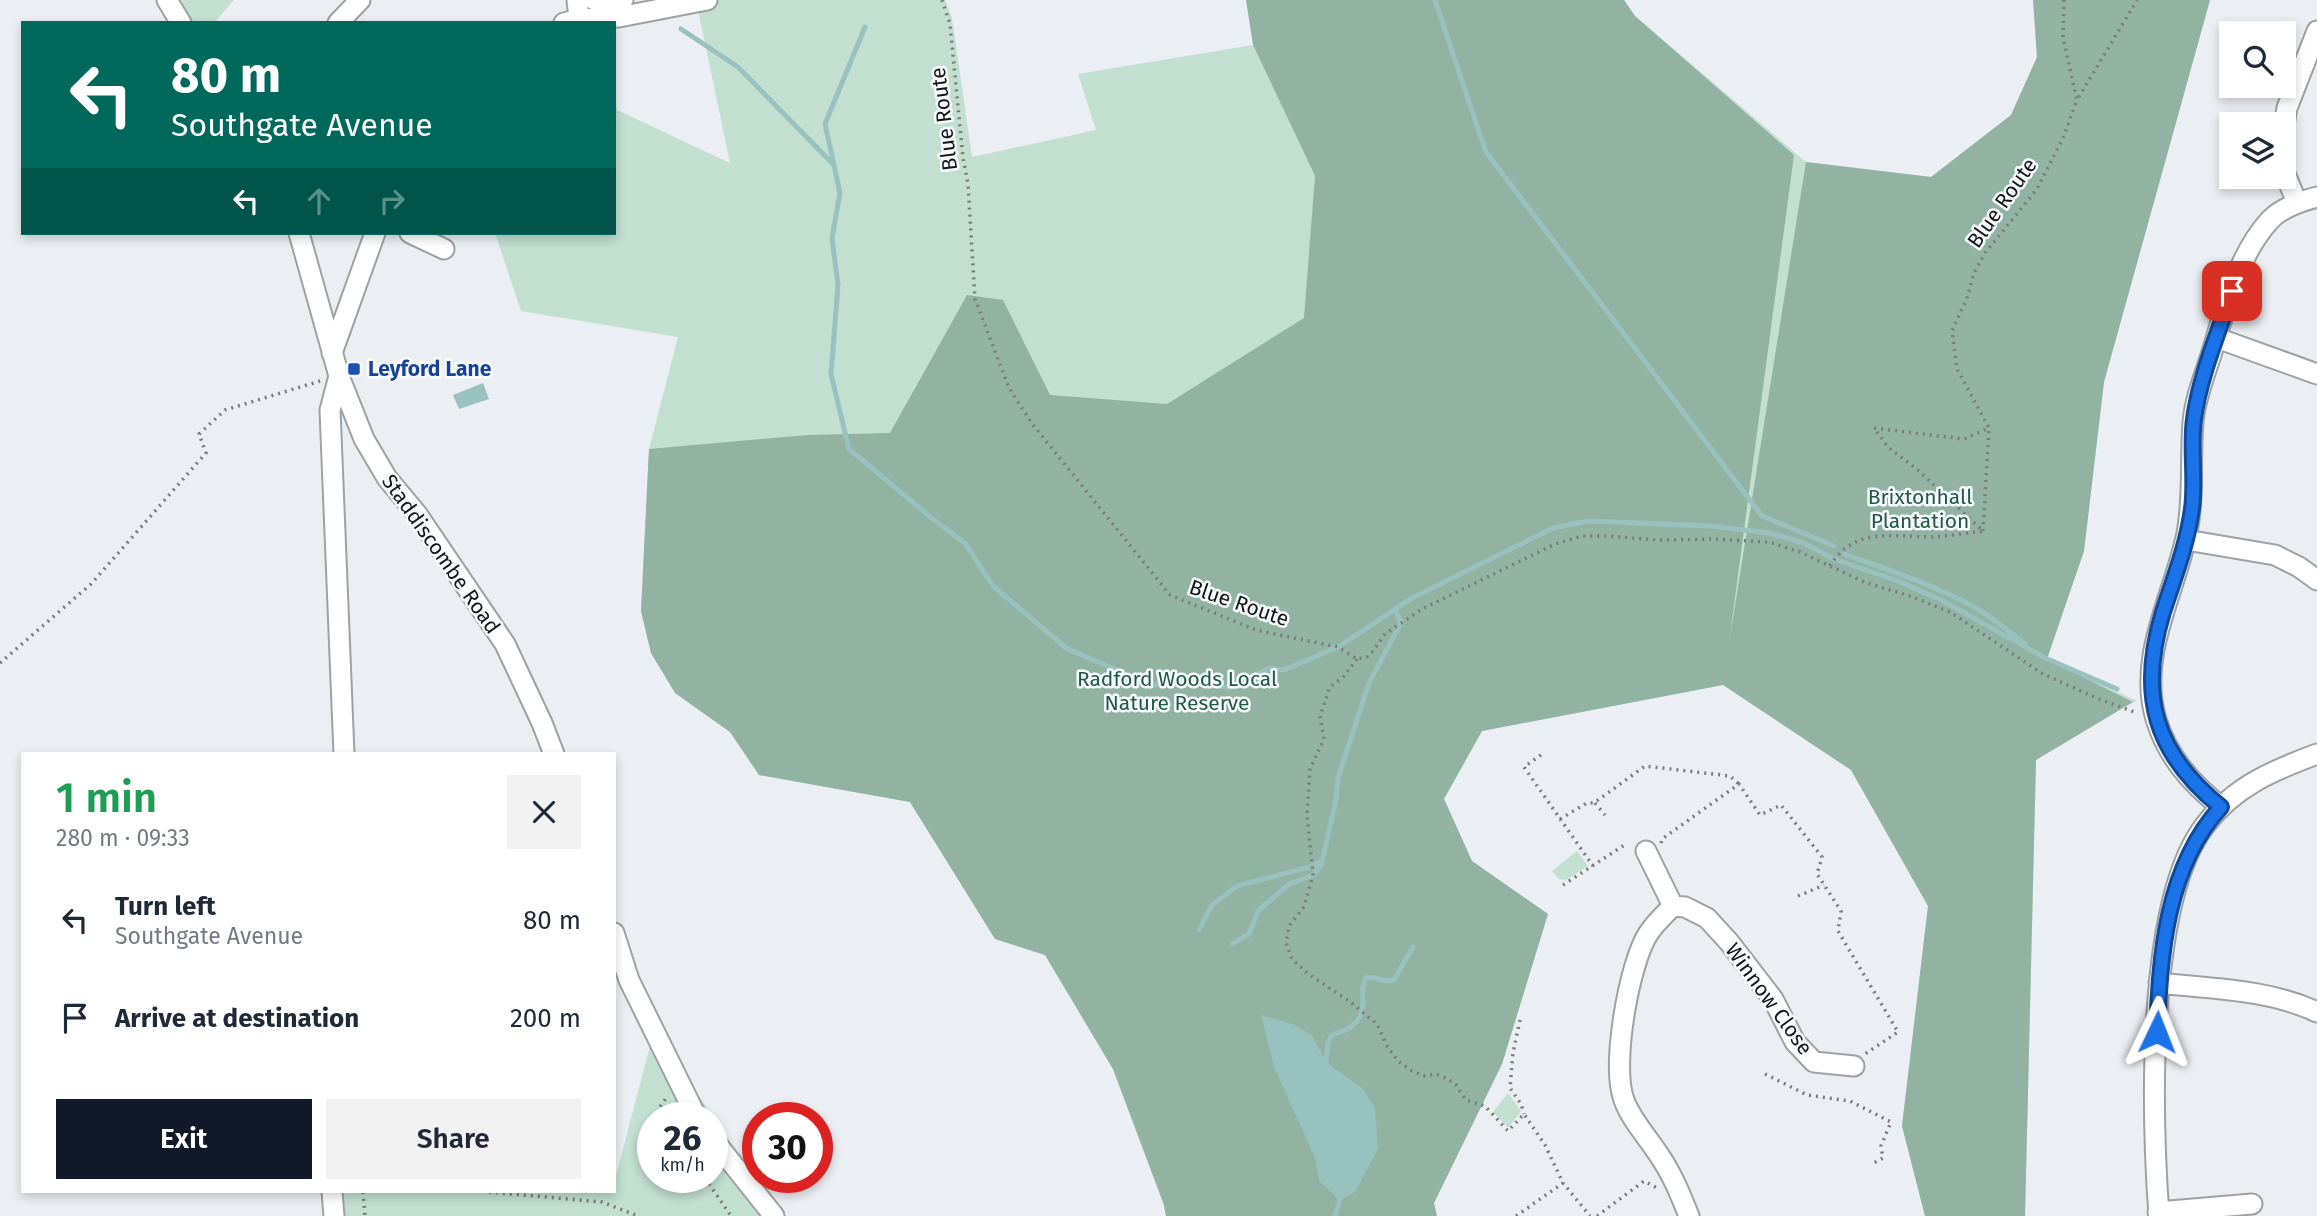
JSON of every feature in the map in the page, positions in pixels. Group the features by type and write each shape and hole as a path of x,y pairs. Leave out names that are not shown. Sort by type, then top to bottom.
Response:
{"street":[{"path":"167,0 180,21"},
{"path":"340,21 360,0"},
{"path":"594,0 623,0"},
{"path":"573,14 619,17 707,0"},
{"path":"2286,112 2317,32"},
{"path":"2291,189 2297,203"},
{"path":"2221,807 2188,777 2170,752 2156,718 2151,680 2156,642 2186,540 2192,508 2193,420 2241,267 2254,240 2272,218 2297,203 2317,197"},
{"name":"Staddiscombe Road","path":"300,235 339,376 364,439 387,478 417,514 505,644 553,752"},
{"path":"332,353 374,235"},
{"path":"414,235 444,249"},
{"path":"2217,338 2317,374"},
{"path":"339,376 330,410 344,752"},
{"path":"2186,540 2275,555 2317,580"},
{"path":"2252,1203 2159,1214 2155,1105 2159,983 2174,897 2185,859 2204,825 2246,785 2317,754"},
{"path":"1648,855 1673,906 1646,936 1631,977 1618,1055 1620,1083 1624,1101 1664,1162 1686,1209"},
{"name":"Winnow Close","path":"1673,906 1685,906 1698,912 1729,942 1773,999 1795,1042 1814,1062 1851,1066"},
{"path":"616,940 628,980 689,1102"},
{"path":"2159,983 2259,993 2298,1003 2317,1012"},
{"path":"728,1158 774,1216"},
{"path":"332,1193 334,1216"}],"path":[{"name":"Blue Route","path":"942,0 950,24 968,184 975,299 1009,388 1033,425 1170,595 1256,630 1329,645 1357,659"},
{"path":"2064,0 2063,38 2077,100"},
{"name":"Blue Route","path":"1989,428 1957,369 1952,331 1968,298 1974,273 1985,253 2037,189 2063,138 2077,100 2137,0"},
{"path":"0,663 91,584 206,453 199,433 225,410 339,376"},
{"path":"1874,428 1964,439 1989,428 1983,531 1919,471 1888,447 1874,428"},
{"path":"1830,566 1840,551 1877,535 1936,537 1983,531"},
{"path":"1524,1114 1508,1131 1485,1106 1466,1100 1448,1079 1436,1074 1425,1076 1398,1061 1387,1046 1377,1024 1307,973 1292,959 1286,943 1289,926 1304,907 1313,875 1307,814 1310,769 1324,739 1320,716 1330,687 1343,677 1357,659 1367,657 1385,634 1422,609 1555,544 1582,536 1769,542 1864,582 1950,612 2043,674 2099,699 2156,718"},
{"path":"1541,755 1524,767 1593,866"},
{"path":"1560,819 1587,803 1594,803 1646,766 1730,776 1739,784 1760,815 1781,804 1822,857 1817,874 1841,911 1838,931 1898,1032 1851,1066"},
{"path":"1648,855 1658,851 1662,839 1739,784"},
{"path":"1594,803 1605,815"},
{"path":"1563,885 1626,844"},
{"path":"1798,896 1824,885"},
{"path":"1520,1020 1513,1053 1510,1088 1545,1145 1563,1183 1590,1216"},
{"path":"1765,1073 1807,1095 1850,1101 1891,1122 1881,1146 1883,1158 1872,1164"},
{"path":"1597,1216 1644,1181 1686,1209"},
{"path":"1516,1216 1563,1183"},
{"path":"363,1193 365,1216"},
{"path":"500,1193 601,1202 638,1216"},
{"path":"715,1193 731,1216"}],"green space":[{"path":"167,0 234,0 216,21 180,21"},
{"name":"Radford Woods Local Nature Reserve","path":"696,0 945,0 952,18 972,157 1096,130 1078,74 1253,45 1315,176 1309,266 1336,281 1624,0 1635,16 1806,162 1931,177 2011,115 2037,57 2033,0 2210,0 2104,382 2084,551 2047,659 2137,701 2106,713 2036,760 2025,1216 1925,1216 1902,1126 1928,906 1851,770 1723,685 1482,731 1444,799 1472,861 1548,914 1502,1064 1434,1203 1437,1216 1166,1216 1113,1069 1045,955 995,939 910,802 759,775 730,732 675,693 651,653 641,611 649,449 678,337 521,311 496,235 616,235 616,106 617,110 730,163"},
{"name":"Radford Woods Local Nature Reserve","path":"1246,0 1624,0 1635,16 1794,155 1729,643 1806,162 1931,177 2011,115 2037,57 2033,0 2210,0 2104,382 2084,551 2047,659 2133,702 2036,760 2025,1216 1925,1216 1902,1126 1928,906 1851,770 1723,685 1482,731 1444,799 1472,861 1548,914 1502,1064 1434,1203 1437,1216 1166,1216 1113,1069 1045,955 995,939 910,802 759,775 730,732 675,693 651,653 641,611 649,449 808,435 890,433 967,295 1003,300 1050,395 1167,404 1304,318 1315,176 1253,45"},
{"path":"1577,851 1588,866 1566,880 1559,879 1552,871"},
{"path":"654,1031 703,1102 637,1102 637,1193 728,1193 728,1139 742,1159 742,1193 765,1193 781,1216 335,1216 338,1193 616,1193 616,1175"},
{"path":"1508,1093 1521,1111 1508,1128 1493,1112"}],"water":[{"path":"483,383 489,399 459,409 453,395"},
{"path":"1261,1015 1292,1024 1312,1035 1326,1062 1363,1089 1375,1108 1378,1149 1355,1192 1340,1200 1319,1181 1315,1158 1274,1067"}],"waterway":[{"path":"1435,0 1486,152 1762,516 1834,546"},
{"path":"865,27 825,124 840,193 832,238 838,285 831,374 849,449 965,543 993,586 1066,648 1153,686 1171,678 1231,688 1269,668 1284,670 1338,647 1412,598 1553,528 1588,521 1711,526 1770,533 1803,543 1834,559 1898,581 1943,601 2047,659"},
{"path":"681,29 738,67 833,164"},
{"path":"1844,554 1944,592 1989,616 2025,644"},
{"path":"1232,944 1249,934 1258,911 1289,884 1313,875 1321,866 1336,800 1338,778 1369,683 1401,623 1395,609"},
{"path":"2045,658 2117,689"},
{"path":"1199,930 1212,905 1237,886 1313,866 1323,859"},
{"path":"1326,1062 1331,1036 1350,1028 1361,1014 1363,988 1367,977 1394,980 1413,947"},
{"path":"1335,1216 1340,1200"}],"place":[{"name":"Leyford Lane","path":"354,369"}],"route":[{"path":"2157,1032 2159,983 2174,897 2185,859 2204,825 2221,807 2188,777 2170,752 2156,718 2151,680 2156,642 2178,570 2192,508 2193,420 2232,291"}],"park label":[{"name":"Brixtonhall Plantation","path":"1920,509"}]}
